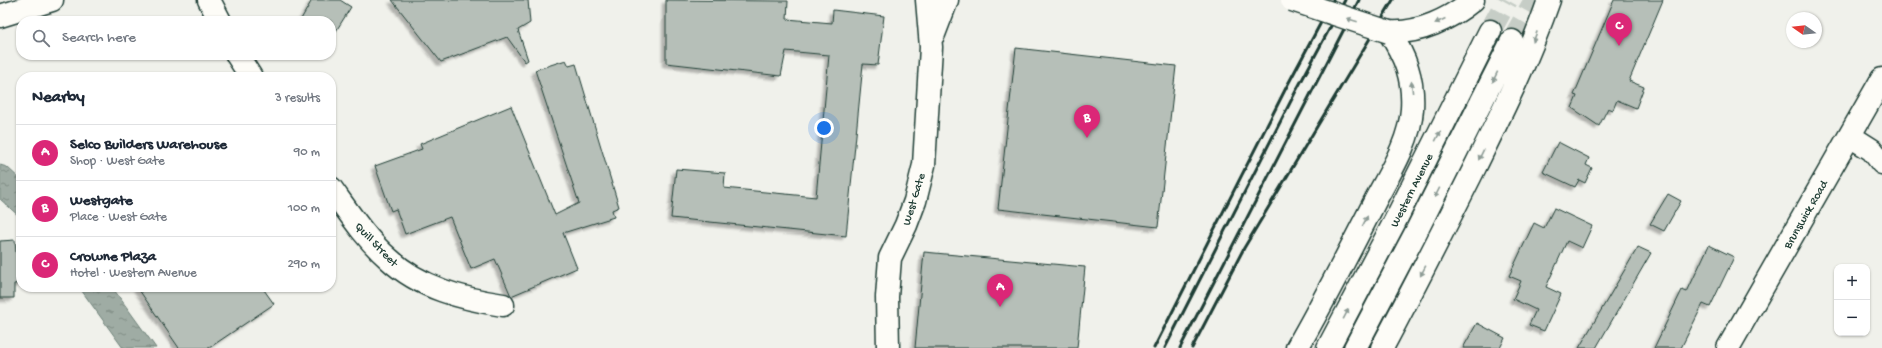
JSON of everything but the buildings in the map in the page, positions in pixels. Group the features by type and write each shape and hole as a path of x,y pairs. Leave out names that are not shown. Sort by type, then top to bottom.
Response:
{"main road":[{"path":"0,16 33,3 52,0"},
{"path":"209,0 217,16"},
{"path":"1292,0 1389,32 1408,31 1428,26 1448,17 1472,0"},
{"path":"1382,348 1506,104 1535,38 1549,0"},
{"name":"West Gate","path":"888,348 887,297 890,258 906,225 921,180 931,47 940,17 933,1"},
{"name":"Western Avenue","path":"1328,348 1394,223 1490,31"},
{"path":"1297,348 1347,256 1408,133 1412,109 1411,80 1402,53 1389,32"},
{"name":"Western Avenue","path":"1355,348 1437,193 1512,42"},
{"path":"241,60 248,72"},
{"name":"Brunswick Road","path":"1728,348 1882,79"},
{"path":"1850,136 1872,150 1882,163"},
{"name":"Quill Street","path":"336,195 372,242 389,260 409,274 437,289 457,296 475,301 503,305"}],"water":[{"path":"0,165 7,167 16,175 16,213 0,199"},
{"path":"83,292 116,292 156,348 123,348"}],"tunnel":[{"path":"1490,31 1507,0"},
{"path":"1512,41 1535,0"}],"railway":[{"path":"1154,348 1287,86 1333,0"},
{"path":"1165,348 1296,91 1345,0"},
{"path":"1180,348 1359,0"},
{"path":"1192,348 1244,248 1393,0"}],"place":[{"name":"Crowne Plaza","path":"1619,46"},
{"name":"Westgate","path":"1087,138"},
{"name":"Selco Builders Warehouse","path":"1000,307"}]}
